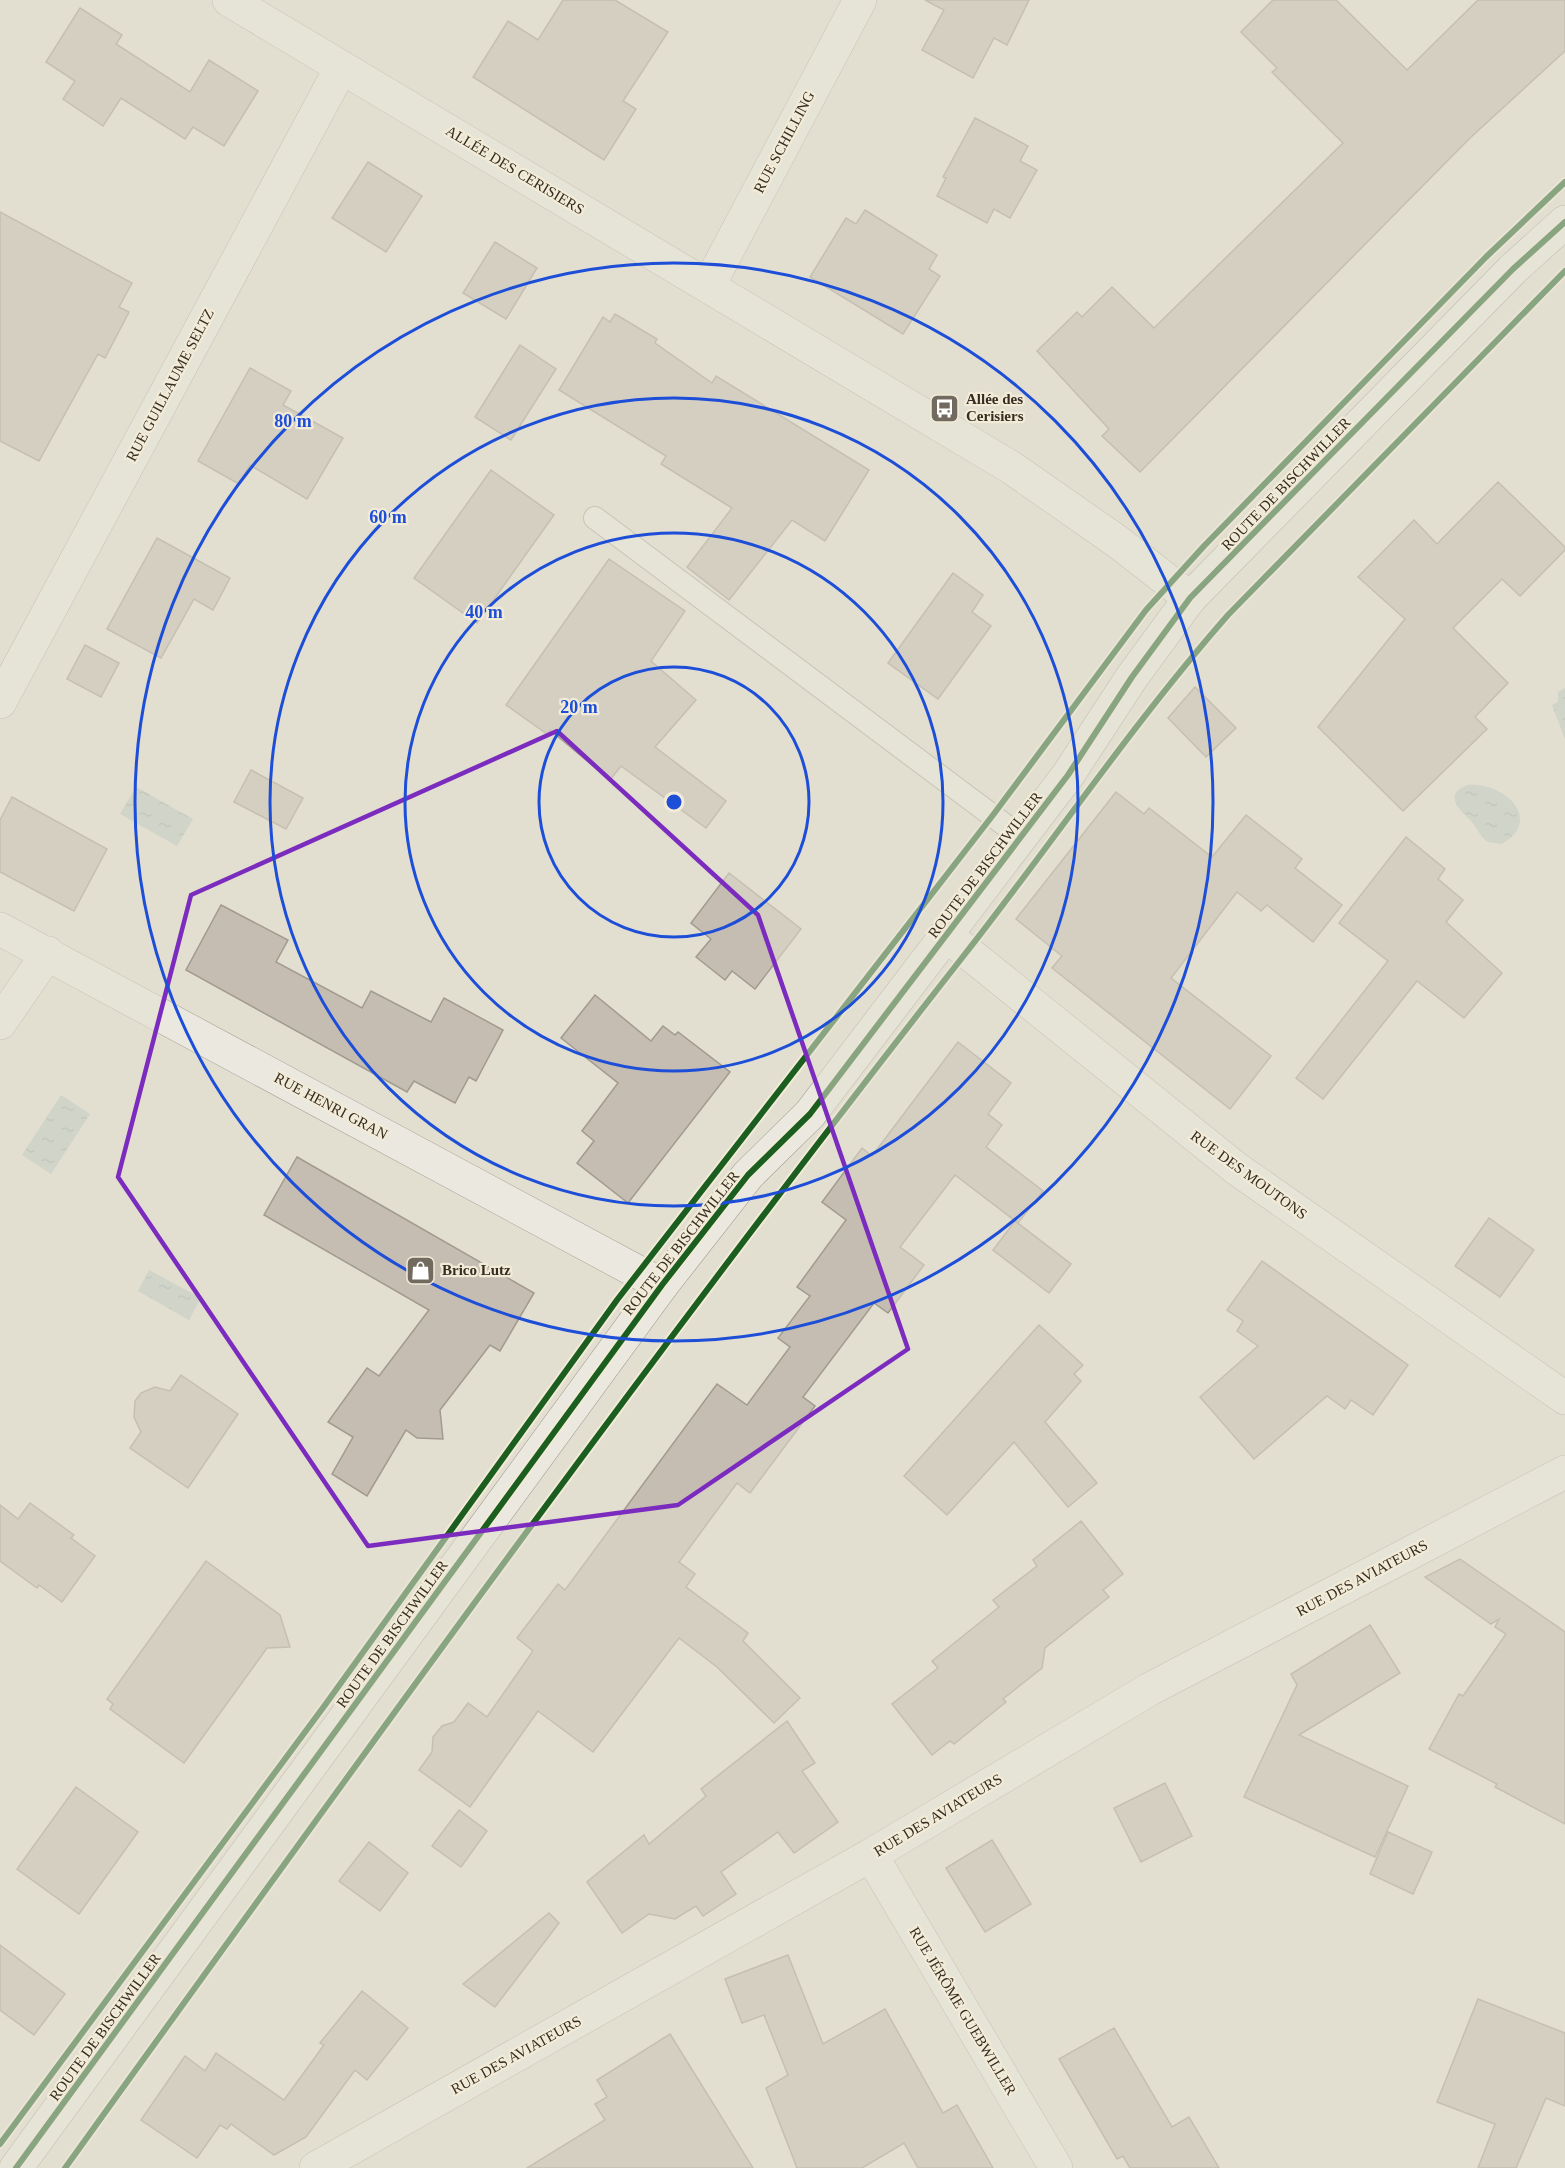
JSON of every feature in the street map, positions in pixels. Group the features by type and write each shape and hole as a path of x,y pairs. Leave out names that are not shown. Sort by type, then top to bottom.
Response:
{"street":[{"name":"ALLÉE DES CERISIERS","path":"229,0 1012,468 1118,542 1191,598"},
{"name":"RUE SCHILLING","path":"709,285 860,0"},
{"name":"RUE GUILLAUME SELTZ","path":"0,702 341,68"},
{"name":"ROUTE DE BISCHWILLER","path":"16,2168 662,1285 748,1175 810,1114 1068,775 1132,677 1191,598 1513,269 1565,222"},
{"name":"RUE HENRI GRAN","path":"0,930 48,953 662,1285"},
{"name":"RUE DES MOUTONS","path":"946,935 1237,1169 1565,1398"},
{"path":"0,1023 48,953"},
{"name":"RUE DES AVIATEURS","path":"316,2168 871,1855 1150,1689 1565,1472"},
{"name":"RUE JÉRÔME GUEBWILLER","path":"871,1855 1056,2168"}],"lane":[{"path":"595,518 1022,837"}],"highlighted area":[{"path":"557,731 758,915 908,1349 678,1505 368,1546 118,1177 191,895"}],"water":[{"path":"1565,688 1565,739 1552,705 1558,702 1558,692"},
{"path":"1468,785 1494,789 1514,804 1519,814 1519,824 1514,834 1502,844 1485,840 1456,804 1456,794"},
{"path":"136,787 193,819 177,846 120,814"},
{"path":"61,1095 90,1114 51,1174 22,1155"},
{"path":"149,1270 201,1298 189,1320 138,1291"}],"building":[{"path":"563,0 615,0 668,32 623,101 636,109 604,160 473,77 508,21 538,40"},
{"path":"925,0 1029,0 1007,45 994,38 973,78 922,50 944,10"},
{"path":"1273,0 1336,0 1407,70 1478,0 1565,0 1565,51 1470,138 1140,472 1102,436 1109,429 1037,351 1077,312 1082,317 1112,287 1154,328 1343,143 1272,72 1277,68 1241,32"},
{"path":"80,8 122,35 116,44 190,92 209,60 258,91 224,146 193,127 185,139 121,98 103,126 63,99 75,81 46,62"},
{"path":"975,118 1028,146 1020,161 1037,170 1010,218 994,209 987,223 937,196 946,178 943,177"},
{"path":"368,162 422,196 386,252 332,218"},
{"path":"865,210 937,255 929,269 940,276 903,334 810,277 846,218 856,224"},
{"path":"0,212 132,283 119,307 129,312 105,358 98,354 39,461 0,441"},
{"path":"495,242 537,268 506,319 463,293"},
{"path":"615,314 657,339 655,343 712,383 716,376 869,470 825,541 792,520 729,600 687,567 732,508 661,464 666,456 559,390 603,317 610,322"},
{"path":"520,345 556,369 511,440 475,417"},
{"path":"250,368 291,391 283,405 343,438 307,499 250,465 239,484 198,461"},
{"path":"491,470 554,515 477,623 414,578"},
{"path":"1498,482 1565,547 1565,550 1520,596 1502,579 1453,628 1508,683 1475,717 1487,729 1403,811 1318,727 1405,619 1358,577 1414,520 1437,544"},
{"path":"157,538 230,578 213,610 194,599 161,658 107,629"},
{"path":"609,559 685,611 651,661 696,700 655,747 726,801 706,828 621,766 610,780 550,730 547,734 506,705"},
{"path":"953,573 983,595 972,612 991,626 938,699 888,663"},
{"path":"85,645 119,663 101,697 67,679"},
{"path":"1195,687 1236,728 1206,757 1168,718"},
{"path":"251,770 303,798 286,829 234,802"},
{"path":"1116,792 1144,814 1149,808 1212,857 1246,815 1302,859 1295,868 1342,905 1313,942 1267,905 1261,911 1237,892 1171,978 1271,1056 1230,1109 1052,968 1062,956 1016,919"},
{"path":"12,797 107,849 74,911 0,872 0,820"},
{"path":"1406,837 1445,869 1438,879 1463,900 1446,922 1502,973 1464,1018 1417,981 1323,1099 1296,1078 1388,961 1339,923"},
{"path":"729,873 801,929 755,989 732,971 725,980 696,957 711,939 691,923"},
{"path":"221,905 288,940 276,962 362,1008 371,991 431,1022 444,998 503,1030 476,1081 469,1077 455,1103 414,1081 407,1092 186,970"},
{"path":"595,995 651,1041 663,1026 675,1035 678,1032 730,1072 628,1203 577,1163 594,1141 582,1131 618,1083 561,1038"},
{"path":"958,1042 1011,1083 988,1114 1002,1125 986,1147 1043,1191 1018,1223 955,1175 900,1247 924,1265 888,1313 874,1303 803,1397 815,1406 750,1493 737,1483 679,1562 695,1574 686,1587 748,1633 743,1641 800,1698 774,1723 717,1667 679,1638 593,1752 538,1711 470,1807 419,1770 432,1752 433,1737 442,1726 454,1722 468,1703 487,1717 533,1651 517,1638 558,1584 565,1590 717,1384 747,1405 790,1347 778,1338 810,1296 797,1287 846,1220 822,1202 862,1148 872,1156"},
{"path":"297,1157 534,1293 500,1351 490,1345 440,1410 443,1439 417,1438 406,1430 367,1496 332,1474 353,1437 328,1422 367,1368 379,1376 429,1310 264,1215"},
{"path":"1489,1218 1534,1250 1500,1297 1455,1266"},
{"path":"1015,1221 1071,1264 1049,1293 993,1250"},
{"path":"1262,1261 1408,1365 1373,1415 1351,1400 1345,1409 1327,1396 1254,1459 1200,1397 1258,1346 1237,1331 1243,1321 1227,1310"},
{"path":"1039,1325 1083,1365 1074,1374 1081,1381 1045,1422 1097,1483 1068,1507 1014,1442 947,1515 904,1476"},
{"path":"181,1375 238,1414 188,1488 130,1448 141,1432 134,1417 135,1401 141,1393 155,1387 170,1391"},
{"path":"30,1503 74,1535 71,1538 95,1556 62,1602 39,1585 37,1588 0,1561 0,1505 18,1519"},
{"path":"1081,1521 1123,1574 1103,1590 1109,1597 1045,1648 1042,1668 1003,1699 1006,1702 954,1744 950,1741 932,1755 892,1704 938,1668 932,1661 999,1607 993,1600 1037,1566 1033,1560"},
{"path":"1460,1559 1565,1632 1565,1824 1495,1787 1497,1784 1429,1749 1459,1694 1463,1696 1506,1634 1495,1627 1499,1619 1491,1624 1425,1577"},
{"path":"206,1561 280,1615 290,1647 267,1648 184,1763 110,1709 113,1704 107,1699"},
{"path":"1370,1625 1400,1673 1299,1735 1408,1786 1375,1857 1244,1797 1297,1685 1291,1674"},
{"path":"787,1721 815,1763 802,1771 838,1822 794,1853 778,1832 721,1872 736,1894 703,1916 696,1906 675,1919 649,1914 622,1933 587,1882 644,1835 649,1844 706,1796 701,1789"},
{"path":"1165,1783 1192,1836 1141,1862 1114,1808"},
{"path":"76,1787 138,1832 79,1914 17,1869"},
{"path":"459,1810 487,1831 461,1867 432,1846"},
{"path":"1388,1832 1432,1852 1413,1894 1370,1874"},
{"path":"992,1840 1031,1904 985,1932 946,1868"},
{"path":"369,1842 408,1873 380,1911 339,1881"},
{"path":"549,1913 559,1923 495,2007 463,1984"},
{"path":"0,1945 65,1994 34,2035 0,2010"},
{"path":"788,1955 823,2044 885,2009 943,2113 957,2105 993,2168 918,2168 904,2143 862,2168 797,2168 766,2088 788,2075 764,2015 742,2023 725,1979"},
{"path":"362,1991 408,2028 367,2080 355,2070 306,2137 274,2155 231,2124 227,2129 220,2125 197,2158 141,2120 185,2056 205,2071 216,2053 284,2100 324,2045 320,2043"},
{"path":"1478,1999 1565,2033 1565,2106 1546,2098 1516,2168 1478,2168 1495,2124 1437,2102"},
{"path":"1114,2028 1172,2127 1189,2117 1219,2168 1130,2168 1123,2156 1117,2159 1059,2059"},
{"path":"670,2034 753,2168 527,2168 605,2120 595,2104 607,2097 597,2080"}],"cycle path":[{"path":"0,2144 325,1705 617,1300 993,815 1146,610 1204,546 1486,257 1565,182"},
{"path":"16,2168 662,1285 748,1175 810,1114 1068,775 1132,677 1190,598 1513,269 1565,222"},
{"path":"65,2168 397,1709 621,1405 1160,697 1228,615 1565,271"}],"place":[{"name":"Allée des Cerisiers","path":"945,408"},
{"name":"Brico Lutz","path":"421,1270"}]}
